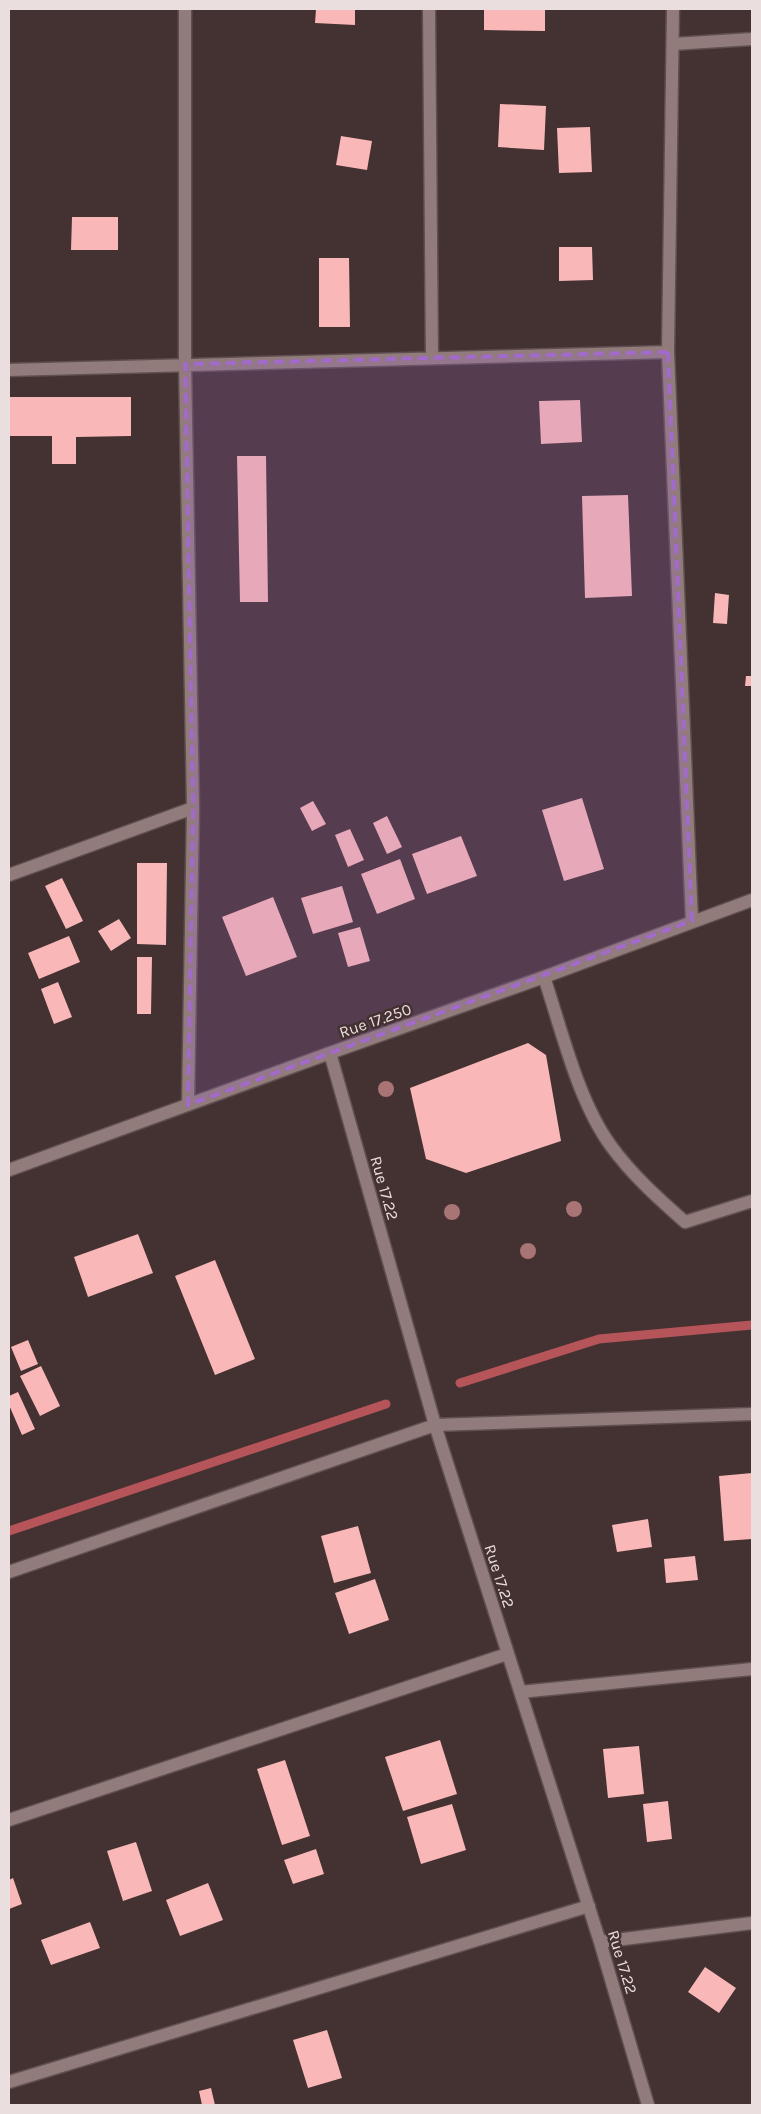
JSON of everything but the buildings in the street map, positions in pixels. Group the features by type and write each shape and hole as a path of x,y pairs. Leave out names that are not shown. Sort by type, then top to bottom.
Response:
{"street":[{"path":"185,9 185,364 193,808 188,1105"},
{"path":"429,9 432,358"},
{"path":"673,9 668,352 692,921"},
{"path":"673,44 752,39"},
{"path":"9,370 668,352"},
{"path":"9,875 193,808"},
{"name":"Rue 17.250","path":"9,1170 752,900"},
{"path":"544,977 585,1100 611,1146 651,1191 685,1222 752,1201"},
{"name":"Rue 17.22","path":"330,1053 434,1426 589,1906 648,2105"},
{"path":"9,1572 434,1426 752,1414"},
{"path":"9,1820 508,1654"},
{"path":"520,1692 752,1669"},
{"path":"9,2082 589,1906"},
{"path":"600,1942 752,1922"}],"highlighted area":[{"path":"668,352 692,921 188,1105 193,808 185,364"}],"waterway":[{"path":"460,1383 599,1339 752,1325"},
{"path":"9,1531 386,1404"}]}
